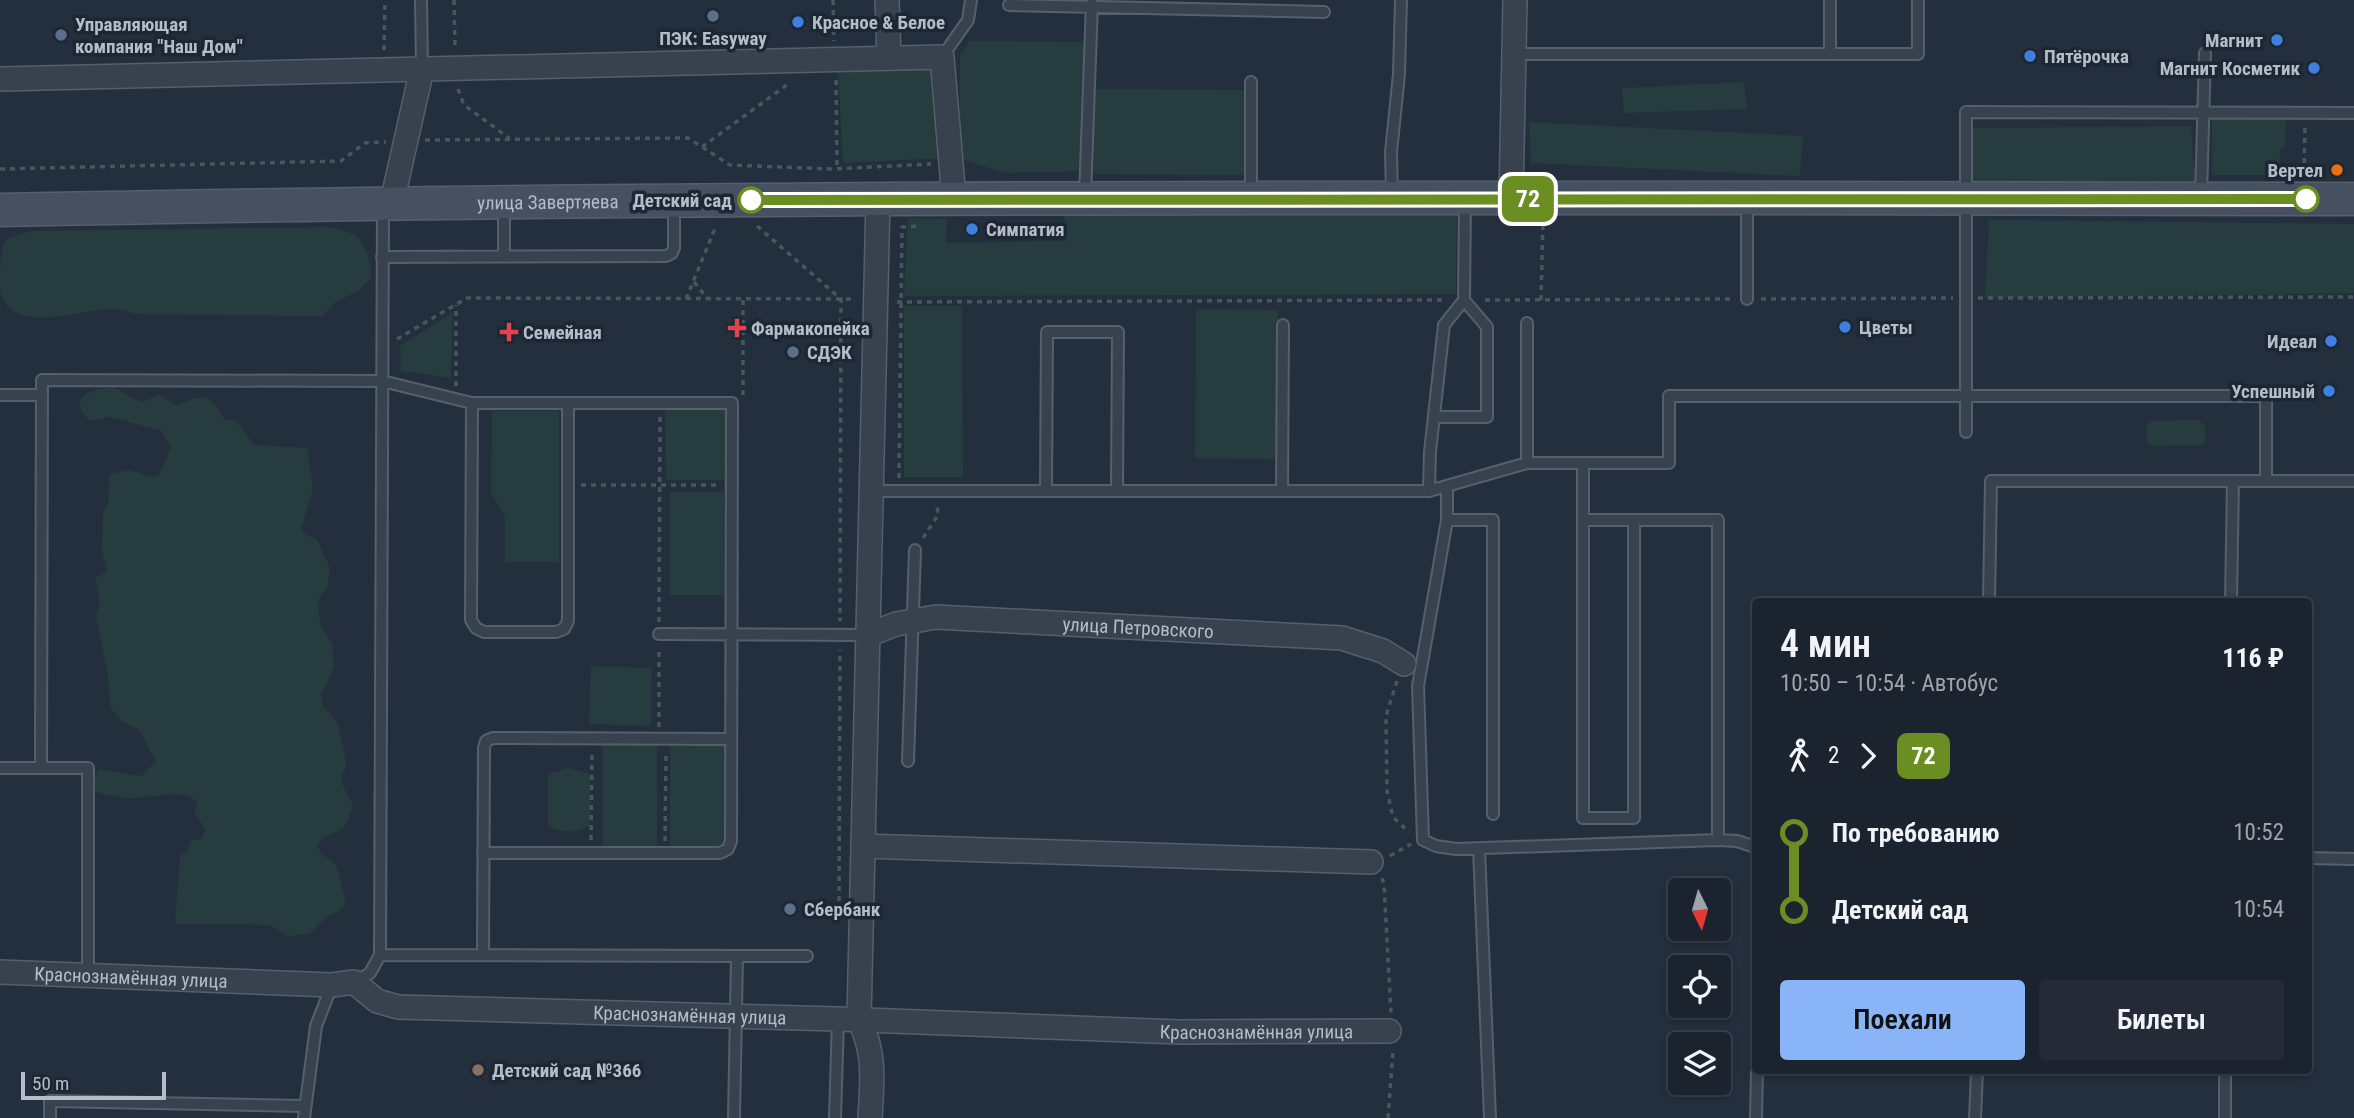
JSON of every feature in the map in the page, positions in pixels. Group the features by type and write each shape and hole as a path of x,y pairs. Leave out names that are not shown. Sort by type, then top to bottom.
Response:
{"main road":[{"name":"улица Завертяева","path":"0,210 387,202 878,199 2354,199"}],"street":[{"path":"887,0 889,58"},
{"path":"1511,199 1515,0"},
{"path":"0,79 942,57 954,199"},
{"path":"387,202 406,141 422,69"},
{"path":"870,1118 872,1070 869,1041 849,1019 863,846 878,199"},
{"name":"улица Петровского","path":"868,635 896,624 936,617 1342,638 1382,651 1404,664"},
{"path":"863,846 1371,862"},
{"name":"Краснознамённая улица","path":"0,972 343,984 377,1001 398,1007 849,1019 1179,1032 1389,1031"}],"lane":[{"path":"421,0 422,69"},
{"path":"942,57 968,20 971,0"},
{"path":"1392,199 1391,152 1399,74 1401,0"},
{"path":"1830,0 1830,54"},
{"path":"1514,54 1918,54 1918,0"},
{"path":"1085,199 1092,4"},
{"path":"1009,5 1273,5 1324,12"},
{"path":"2201,199 2205,53"},
{"path":"1251,82 1251,199"},
{"path":"1966,432 1966,112 2354,113"},
{"path":"1429,491 1444,325 1464,300 1465,199"},
{"path":"1747,199 1747,299"},
{"path":"382,257 666,256 672,253 674,248 674,201"},
{"path":"50,1118 50,1101 205,1104 305,1112 316,1026 343,984 370,973 380,955 382,257 387,202"},
{"path":"504,202 504,256"},
{"path":"1434,417 1487,417 1487,327 1464,300"},
{"path":"1527,323 1527,463"},
{"path":"1282,491 1283,325"},
{"path":"1046,491 1047,332 1118,332 1117,491"},
{"path":"41,768 42,380 382,381 472,403 732,403 731,841 728,849 720,853 483,853"},
{"path":"0,395 42,395"},
{"path":"871,491 1429,491 1527,463 1669,463 1670,396 2266,396 2266,481"},
{"path":"472,403 471,620 475,628 484,632 556,632 564,629 568,621 568,403"},
{"path":"1583,463 1583,818 1634,818 1634,520"},
{"path":"1989,598 1991,481 2354,481"},
{"path":"2231,598 2234,481"},
{"path":"1447,486 1447,520 1418,686 1423,840 1436,846 1479,849 1718,840 1737,841 1752,846"},
{"path":"1447,520 1493,520 1493,814"},
{"path":"1583,520 1718,520 1718,840"},
{"path":"908,761 915,550"},
{"path":"659,634 868,635"},
{"path":"483,955 486,741 493,738 731,739"},
{"path":"0,768 88,768 88,974"},
{"path":"1479,849 1490,1118"},
{"path":"2312,858 2354,859"},
{"path":"380,955 807,956"},
{"path":"734,1118 737,956"},
{"path":"835,1118 849,1019"},
{"path":"1756,1118 1757,1074"},
{"path":"1975,1118 1977,1074"},
{"path":"2225,1074 2225,1118"},
{"path":"204,1118 205,1104"}],"path":[{"path":"384,70 385,0"},
{"path":"833,0 837,169"},
{"path":"702,146 800,77"},
{"path":"2304,183 2305,113"},
{"path":"0,169 341,161 366,143 406,141 688,138 730,165 837,169 951,163"},
{"path":"1541,300 1543,220"},
{"path":"754,223 841,299 839,923"},
{"path":"686,299 717,224"},
{"path":"902,227 899,479 936,480 937,491 937,515 915,550"},
{"path":"694,282 708,299"},
{"path":"382,348 467,298 876,299 901,302 2354,297"},
{"path":"732,403 743,403 743,299"},
{"path":"456,305 456,399"},
{"path":"660,403 659,634 665,853"},
{"path":"568,485 732,486"},
{"path":"1404,664 1392,690 1386,716 1387,791 1393,817 1404,829 1423,840"},
{"path":"591,853 592,738"},
{"path":"1371,862 1386,859 1423,840"},
{"path":"1371,862 1380,871 1384,885 1392,1005 1389,1031 1393,1055 1388,1118"}],"green space":[{"path":"970,41 1084,42 1082,171 1004,173 959,158 960,56"},
{"path":"940,64 945,158 843,163 838,69"},
{"path":"1744,82 1747,109 1624,113 1622,88"},
{"path":"1094,89 1245,90 1244,175 1093,174"},
{"path":"2212,115 2286,116 2285,148 2280,149 2279,175 2212,175"},
{"path":"1529,122 1803,136 1800,176 1531,163"},
{"path":"2191,126 2195,181 1971,182 1971,128"},
{"path":"1457,214 1456,294 904,296 908,218 947,219 946,243 1066,241 1064,215"},
{"path":"1989,220 2354,224 2354,293 1985,298"},
{"path":"329,227 350,233 362,242 372,277 358,291 334,303 323,316 136,314 115,309 63,316 27,316 13,311 4,300 0,282 1,255 6,239 30,231"},
{"path":"904,306 962,306 963,477 904,477"},
{"path":"1196,309 1278,310 1277,459 1195,458"},
{"path":"453,312 451,378 401,371 400,346"},
{"path":"113,387 141,402 160,395 177,406 200,397 206,398 215,405 225,420 236,420 254,445 307,448 313,489 301,529 308,536 317,539 330,568 327,588 320,597 318,607 321,626 332,644 334,667 321,696 323,706 337,722 346,768 341,776 343,786 353,804 343,828 317,845 322,854 336,864 346,902 340,910 323,920 309,934 288,936 270,925 175,924 180,856 188,850 191,840 202,839 205,829 194,811 198,802 190,797 172,794 118,797 96,792 91,781 99,769 141,776 156,761 139,730 122,721 111,709 107,670 96,616 100,602 95,578 107,572 102,550 103,514 108,503 110,474 130,470 150,477 160,474 171,446 160,430 109,417 90,421 80,406 81,400 90,392"},
{"path":"729,407 729,480 666,480 665,408"},
{"path":"492,411 559,411 559,562 505,562 505,517 491,493"},
{"path":"2199,420 2205,426 2205,441 2202,445 2153,446 2147,443 2147,426 2150,421"},
{"path":"670,492 724,492 724,595 670,595"},
{"path":"591,666 652,668 651,726 589,724"},
{"path":"603,745 657,745 657,848 603,848"},
{"path":"670,745 724,745 724,848 670,848"},
{"path":"569,768 590,774 590,825 569,832 548,825 548,774"}],"bus line":[{"name":"72","path":"751,200 2306,199"}],"place":[{"name":"ПЭК: Easyway","path":"713,16"},
{"name":"Красное & Белое","path":"798,22"},
{"name":"Управляющая компания \"Наш Дом\"","path":"61,35"},
{"name":"Магнит","path":"2277,40"},
{"name":"Пятёрочка","path":"2030,56"},
{"name":"Магнит Косметик","path":"2314,68"},
{"name":"Вертел","path":"2337,170"},
{"name":"Детский сад","path":"751,200"},
{"name":"Симпатия","path":"972,229"},
{"name":"Цветы","path":"1845,327"},
{"name":"Фармакопейка","path":"737,328"},
{"name":"Семейная","path":"509,332"},
{"name":"Идеал","path":"2331,341"},
{"name":"СДЭК","path":"793,352"},
{"name":"Успешный","path":"2329,391"},
{"name":"Сбербанк","path":"790,909"},
{"name":"Детский сад №366","path":"478,1070"}]}
